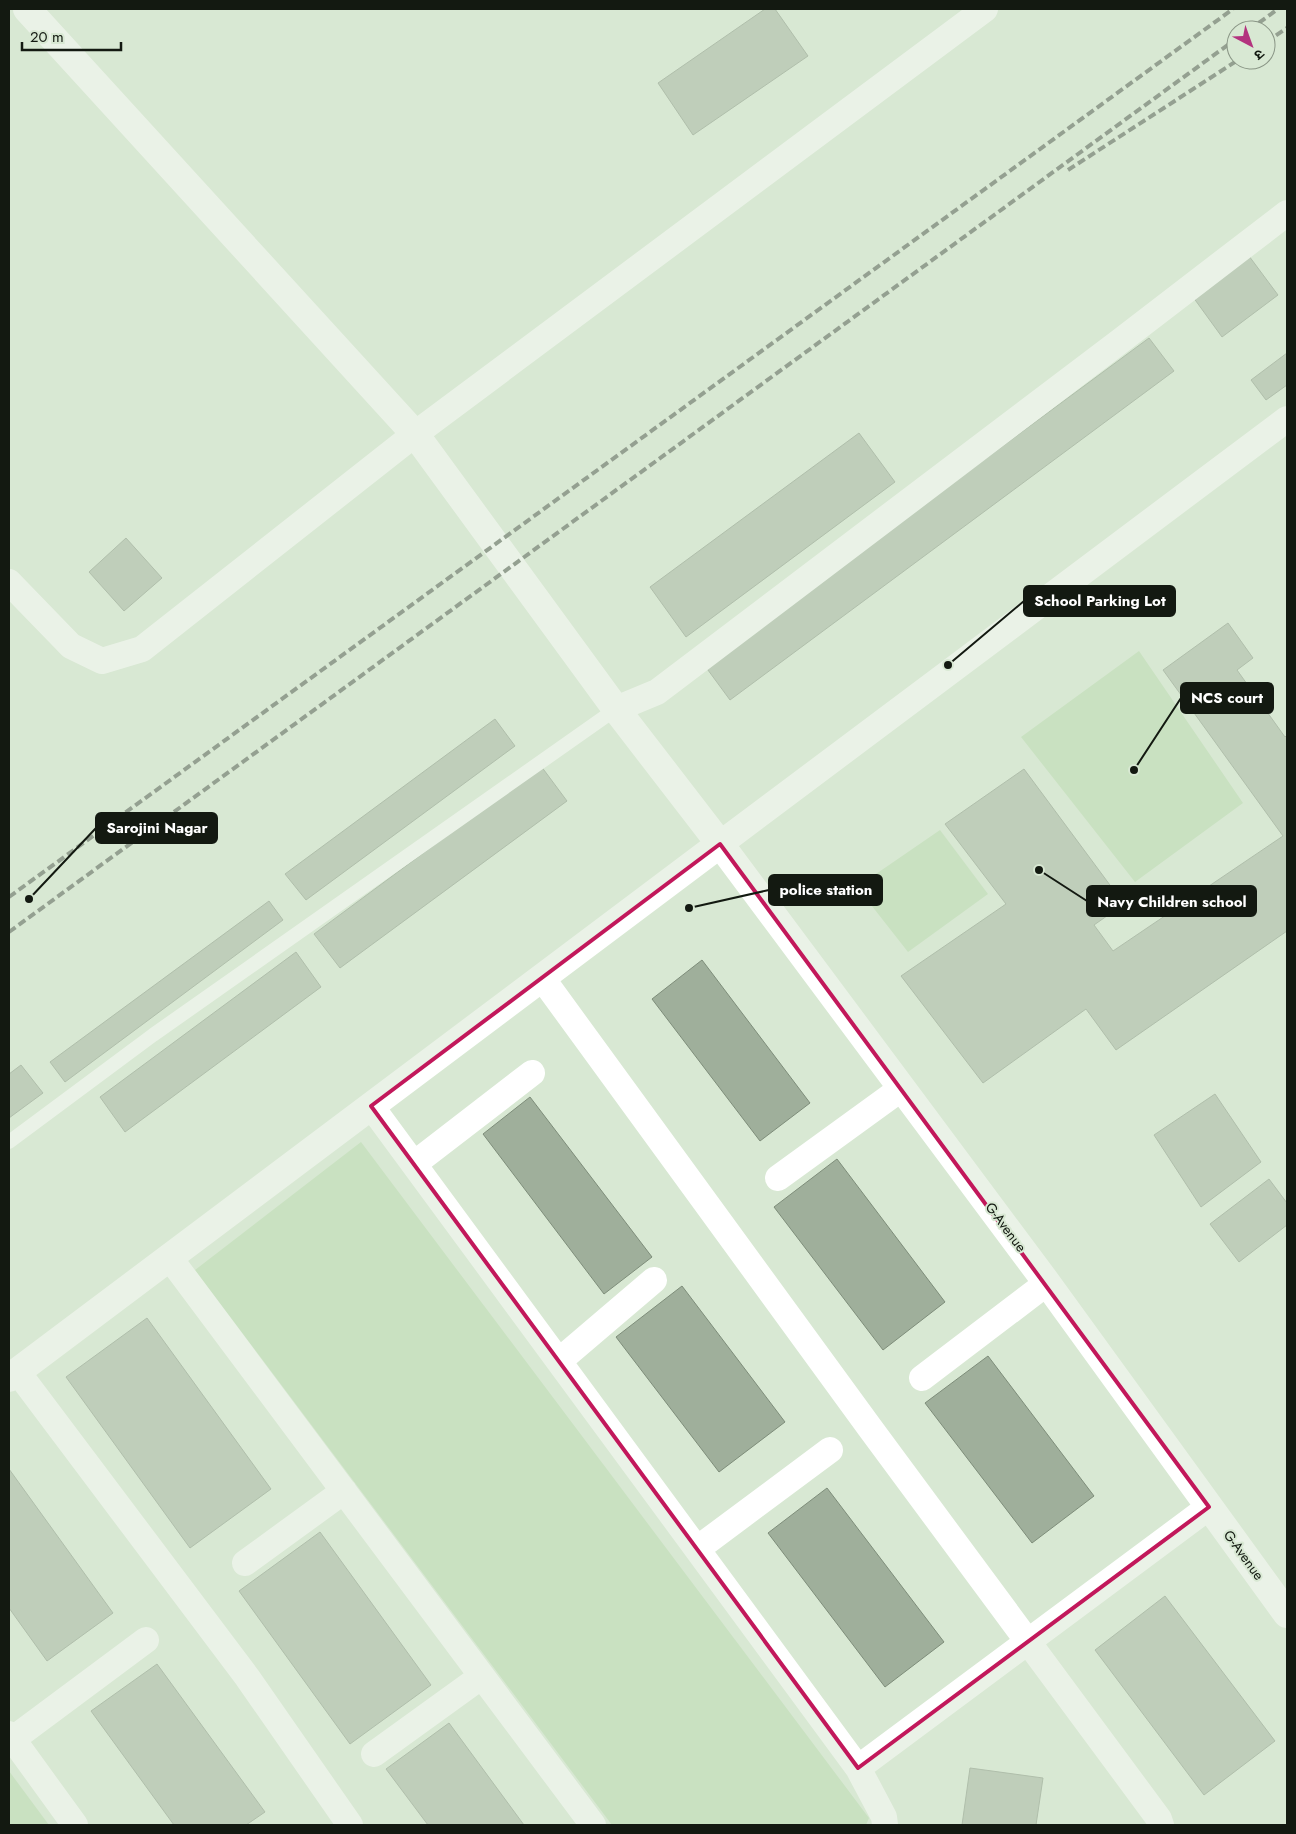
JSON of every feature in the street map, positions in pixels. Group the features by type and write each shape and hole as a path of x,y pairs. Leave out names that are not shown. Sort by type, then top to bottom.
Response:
{"street":[{"name":"G-Avenue","path":"27,9 415,434 616,709 720,844 1048,1284 1287,1614"},
{"path":"9,582 72,646 102,661 142,649 415,434 985,9"},
{"path":"616,709 657,692 1283,224"},
{"path":"350,1825 247,1677 13,1374 1287,419"},
{"path":"542,978 858,1412 1029,1641 1159,1819 1161,1825"},
{"path":"414,1164 532,1073"},
{"path":"778,1178 902,1088"},
{"path":"371,1106 858,1768 884,1817 885,1825"},
{"path":"169,1257 594,1825"},
{"path":"559,1361 654,1280"},
{"path":"922,1378 1048,1284"},
{"path":"697,1549 830,1450"},
{"path":"245,1563 344,1491"},
{"path":"858,1768 1209,1507"},
{"path":"74,1825 11,1737 146,1640"},
{"path":"374,1754 482,1676"}],"lane":[{"path":"9,1142 152,1035 616,709"}],"highlighted area":[{"path":"720,844 1209,1507 858,1768 371,1106"}],"green space":[{"path":"1139,651 1243,803 1135,882 1021,737"},
{"path":"940,830 988,894 908,952 857,887"},
{"path":"361,1142 869,1818 866,1825 612,1825 195,1270"},
{"path":"9,1771 49,1825 9,1825"}],"building":[{"path":"765,9 775,9 808,56 693,135 658,83"},
{"path":"1249,256 1278,295 1222,337 1193,297"},
{"path":"1149,338 1174,371 730,700 705,666"},
{"path":"1287,353 1287,385 1266,400 1251,380"},
{"path":"859,433 895,482 686,637 650,587"},
{"path":"126,538 162,578 124,611 89,572"},
{"path":"1228,623 1253,658 1237,670 1285,737 1287,735 1287,931 1116,1050 1086,1009 983,1083 901,976 1006,904 945,824 1024,769 1124,904 1094,925 1113,951 1283,836 1163,670"},
{"path":"495,719 515,746 306,900 285,874"},
{"path":"541,766 567,801 340,968 314,934"},
{"path":"269,901 283,920 65,1082 50,1062"},
{"path":"296,952 321,987 125,1132 100,1097"},
{"path":"702,960 810,1103 760,1141 652,999"},
{"path":"21,1065 43,1093 9,1118 9,1074"},
{"path":"1215,1094 1261,1162 1201,1207 1154,1135"},
{"path":"530,1097 652,1257 604,1294 483,1134"},
{"path":"837,1159 945,1302 883,1350 774,1207"},
{"path":"1269,1179 1287,1203 1287,1225 1239,1262 1210,1224"},
{"path":"682,1286 785,1422 719,1472 616,1337"},
{"path":"147,1318 271,1489 190,1548 66,1377"},
{"path":"988,1356 1094,1496 1032,1543 925,1403"},
{"path":"9,1469 113,1613 47,1661 9,1608"},
{"path":"827,1488 944,1642 885,1687 768,1533"},
{"path":"320,1532 431,1685 350,1744 239,1591"},
{"path":"1165,1596 1275,1741 1204,1795 1095,1650"},
{"path":"157,1664 265,1812 246,1825 174,1825 91,1711"},
{"path":"449,1723 524,1825 428,1825 386,1769"},
{"path":"970,1768 1043,1778 1036,1825 962,1825"}],"railway":[{"path":"9,897 1233,9"},
{"path":"1263,20 1278,9"},
{"path":"1276,35 1287,28"},
{"path":"9,932 1226,46"},
{"path":"1068,170 1226,68"}],"place":[{"name":"School Parking Lot","path":"948,665"},
{"name":"NCS court","path":"1134,770"},
{"name":"Navy Children school","path":"1039,870"},
{"name":"Sarojini Nagar","path":"29,899"},
{"name":"police station","path":"689,908"}]}
